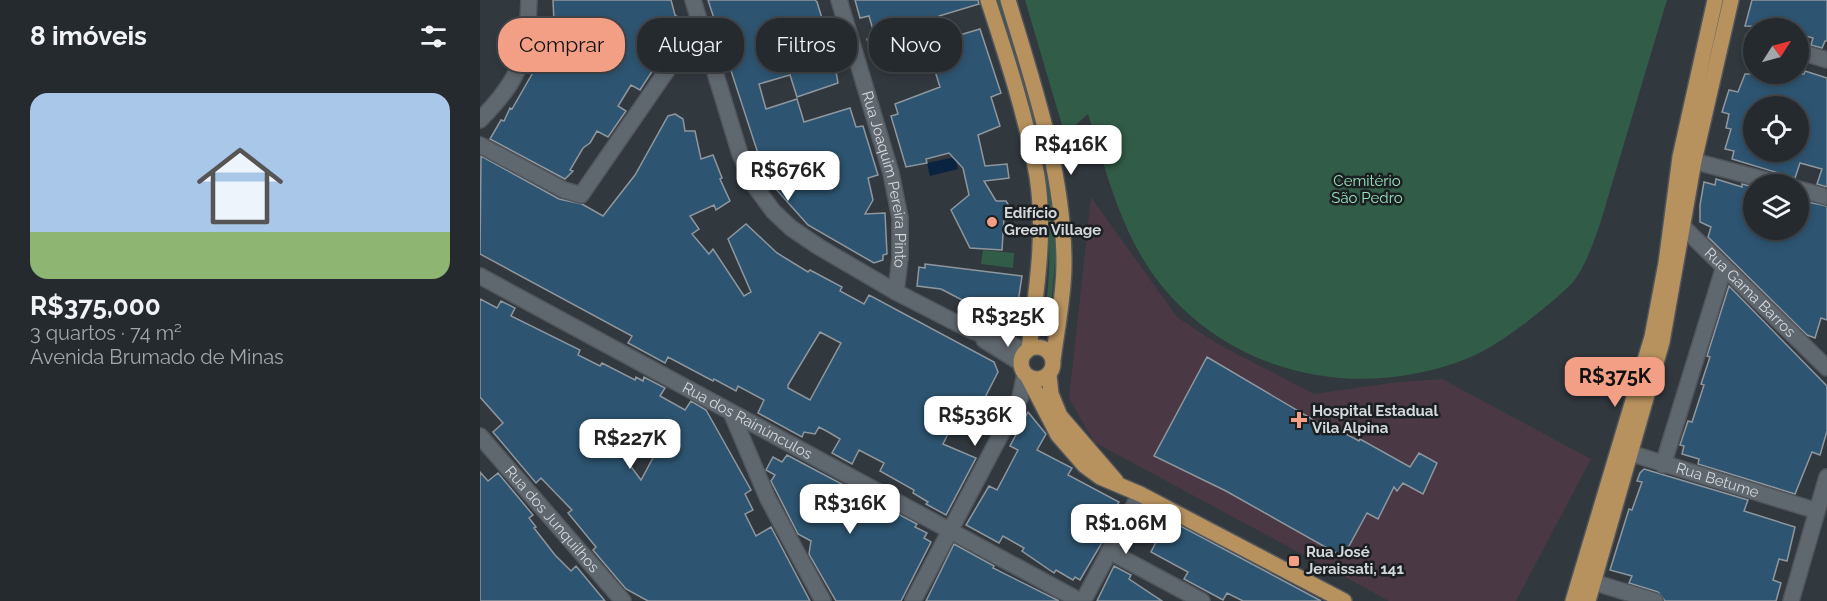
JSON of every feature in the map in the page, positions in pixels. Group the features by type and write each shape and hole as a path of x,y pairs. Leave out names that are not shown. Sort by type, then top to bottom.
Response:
{"main road":[{"path":"988,0 1018,96 1037,178 1039,264 1026,363 1058,435 1085,466 1100,477 1140,494 1344,601"},
{"path":"1008,0 1048,134 1060,213 1064,265 1053,360 1049,375 1051,394 1060,416 1118,483"},
{"path":"1573,601 1587,580 1625,451 1677,221 1716,0"},
{"path":"1687,159 1731,0"},
{"path":"1026,363 1044,348 1053,360"},
{"path":"1026,363 1039,380 1049,375"},
{"path":"1587,580 1588,601"}],"street":[{"path":"480,120 513,82 521,66 526,46 529,0"},
{"path":"693,0 698,18"},
{"name":"Rua Joaquim Pereira Pinto","path":"839,0 891,172 900,218 900,258 896,292"},
{"path":"1809,54 1827,60"},
{"path":"480,145 564,190 581,195 666,72"},
{"path":"714,72 740,154 754,185 773,211 819,247 896,292 972,331 1009,343 1026,363 1020,398 913,601"},
{"path":"1687,159 1743,174"},
{"path":"1809,192 1827,197"},
{"name":"Rua Gama Barros","path":"1677,221 1827,368"},
{"path":"1663,465 1724,267"},
{"name":"Rua dos Rainúnculos","path":"480,276 1081,601"},
{"path":"731,412 768,499 823,601"},
{"name":"Rua dos Junquilhos","path":"480,436 623,601"},
{"name":"Rua Betume","path":"1625,451 1663,465 1817,511"},
{"path":"1791,601 1827,477"},
{"path":"1081,601 1140,494"},
{"path":"1109,551 1202,601"},
{"path":"1587,580 1655,601"}],"shaded area":[{"name":"Hospital Estadual Vila Alpina","path":"1091,197 1177,317 1216,343 1314,394 1398,382 1442,379 1591,459 1516,601 1389,601 1094,442 1069,398"}],"green space":[{"path":"995,0 1004,0 1044,138 1058,229 1051,306 1046,304 1049,265 1044,188 1037,150"},
{"name":"Cemitério São Pedro","path":"1025,0 1667,0 1600,224 1585,262 1573,282 1514,332 1466,359 1425,372 1384,378 1342,378 1301,372 1262,359 1225,341 1191,316 1161,285 1147,266 1125,224 1088,114 1069,131 1064,132"},
{"path":"983,250 1014,253 1013,268 981,264"}],"water":[{"path":"955,157 958,169 930,176 927,163"}],"building":[{"path":"553,0 671,0 675,15 679,18 637,18 637,72 652,72 640,90 631,85 618,106 626,111 608,137 597,131 590,143 583,148 570,170 573,171 565,179 490,139 501,120 504,121 510,108 512,109 533,72 625,72 625,18 554,18"},
{"path":"708,0 815,0 817,2 822,18 756,18 756,72 836,72 838,83 797,97 790,75 759,84 766,109 797,99 804,122 850,108 856,127 863,126 878,175 868,178 873,200 865,214 885,213 887,254 883,255 883,260 874,263 808,225 766,178 731,72 744,72 744,18 714,18"},
{"path":"855,0 978,0 979,4 939,16 940,18 870,18 869,16 860,18"},
{"path":"1752,0 1827,0 1827,41 1822,48 1811,45 1813,38 1809,37 1809,18 1747,18"},
{"path":"980,29 1001,93 991,97 1000,126 978,135 985,166 1007,164 1009,178 984,181 996,201 1006,201 1011,209 1004,218 1002,250 970,248 951,210 969,195 963,168 949,153 926,159 927,163 906,167 891,116 898,114 895,104 940,87 935,72 962,72 962,34"},
{"path":"1809,72 1827,78 1827,187 1817,184 1822,169 1800,163 1796,174 1782,174 1732,159 1734,151 1725,149 1731,129 1726,128 1729,114 1722,112 1729,90 1738,92 1743,79 1743,84 1809,84"},
{"path":"675,114 683,119 685,131 695,131 701,159 713,155 730,201 716,210 714,205 690,216 699,229 692,234 709,254 713,249 744,296 751,292 728,239 746,224 777,253 808,272 810,270 842,287 840,291 864,304 869,295 994,362 998,372 973,421 985,427 979,437 953,424 943,444 976,458 946,515 926,504 928,502 913,493 914,490 880,471 884,463 859,450 852,464 832,453 840,439 830,433 819,427 815,434 804,432 802,437 758,413 764,400 738,386 736,391 714,379 713,381 668,357 665,363 628,343 632,336 480,254 481,156 559,199 582,204 603,216 635,175 668,116","holes":["820,332 841,343 810,400 788,388"]},
{"path":"1716,179 1742,187 1743,184 1743,240 1809,240 1809,202 1827,206 1827,320 1821,318 1815,338 1807,335 1708,237 1711,227 1700,222 1700,205 1704,182 1715,185"},
{"path":"925,264 1022,276 1014,329 994,326 997,306 964,301 941,289 917,286 919,267 925,268"},
{"path":"1729,286 1827,386 1827,431 1820,455 1812,452 1795,494 1698,464 1699,459 1682,454 1684,446 1680,445 1688,421 1692,422 1704,385 1701,384 1710,357 1707,356"},
{"path":"480,299 497,308 501,301 515,308 511,316 580,350 578,355 600,366 602,363 635,380 636,377 643,381 644,377 665,388 660,396 685,410 691,401 706,410 751,490 745,494 753,510 745,514 756,536 771,527 810,601 648,601 626,589 593,550 596,547 568,513 572,510 541,478 536,483 493,432 503,423 480,397","holes":["635,443 655,454 641,480 626,460"]},
{"path":"1207,357 1322,425 1324,422 1359,441 1360,439 1410,467 1419,453 1437,463 1423,494 1403,483 1397,491 1394,487 1378,519 1367,513 1343,557 1226,491 1154,456"},
{"path":"1028,412 1046,434 1037,450 1072,468 1068,475 1119,502 1112,514 1117,517 1080,580 1075,577 1073,580 1056,570 1054,573 1022,551 1024,548 1003,536 999,543 966,525 989,486 997,490 1018,450 1010,446"},
{"path":"787,455 917,524 915,527 927,533 924,538 931,542 901,601 836,601 809,554 811,541 798,534 771,481 775,475 766,470 773,457 782,462"},
{"path":"1644,469 1748,500 1744,511 1795,527 1787,561 1779,559 1773,580 1781,583 1776,601 1665,601 1658,592 1629,583 1632,576 1610,570 1629,509 1632,510 1642,482 1637,481"},
{"path":"480,472 488,481 498,473 533,515 529,518 536,527 534,528 555,555 571,571 576,566 605,601 480,601"},
{"path":"1160,515 1321,601 1243,601 1227,593 1223,600 1184,579 1188,572 1151,552 1162,530 1154,526"},
{"path":"954,544 994,566 993,568 1059,601 926,601"},
{"path":"1114,566 1131,575 1129,579 1162,601 1097,601"}],"place":[{"name":"Edifício Green Village","path":"992,222"},
{"name":"Hospital Estadual Vila Alpina","path":"1299,420"},
{"name":"Rua José Jeraissati, 141","path":"1294,561"}]}
